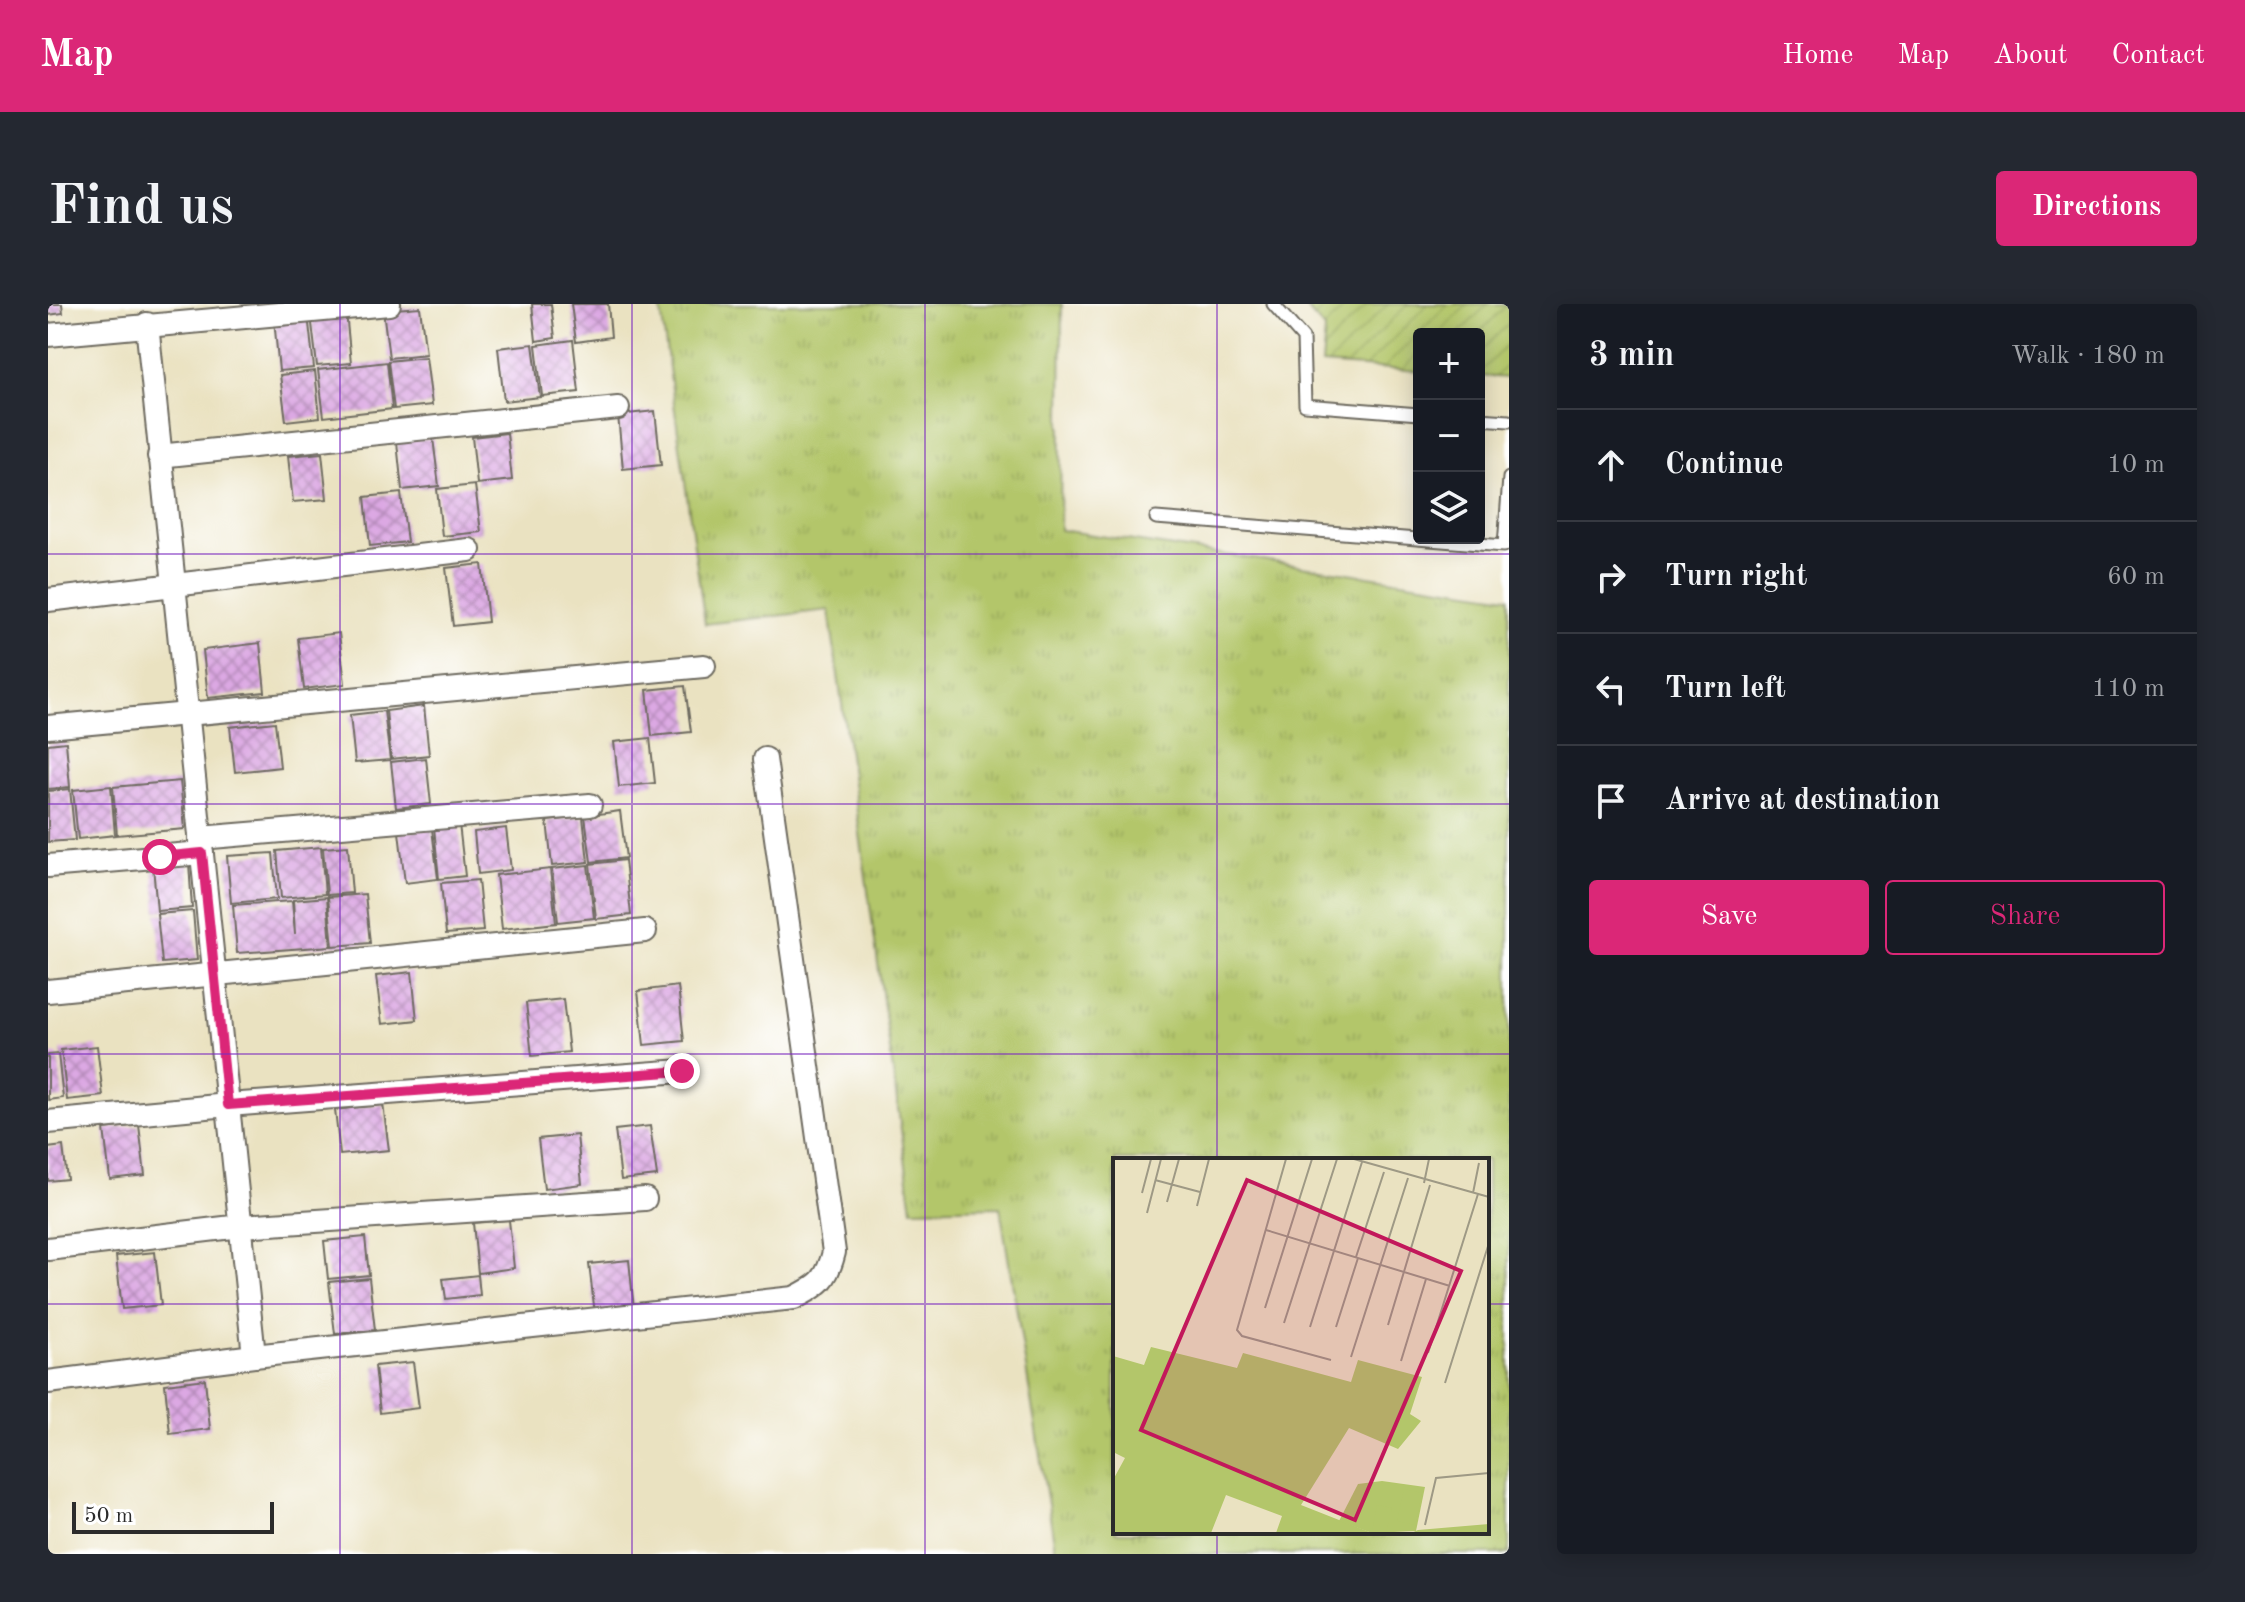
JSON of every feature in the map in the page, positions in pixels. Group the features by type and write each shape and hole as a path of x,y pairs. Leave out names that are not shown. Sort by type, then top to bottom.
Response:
{"street":[{"path":"48,335 389,304"},
{"path":"147,324 254,1356"},
{"path":"159,456 618,408"},
{"path":"48,600 469,550"},
{"path":"48,727 704,666"},
{"path":"48,1382 254,1356 794,1298 811,1290 828,1274 834,1252 765,759"},
{"path":"48,866 201,846 590,805"},
{"path":"48,991 645,931"},
{"path":"48,1122 228,1105 682,1071"},
{"path":"48,1249 241,1226 645,1199"}],"lane":[{"path":"1273,304 1303,338 1305,405 1413,414"},
{"path":"1485,419 1509,421"},
{"path":"1156,518 1504,546 1509,478"}],"green space":[{"path":"660,304 1062,304 1060,530 1509,597 1509,1554 1056,1554 1000,1207 912,1209 829,610 705,624"},
{"path":"1302,304 1509,304 1509,378 1485,376 1485,328 1413,328 1413,371 1322,364 1325,329"}],"building":[{"path":"48,304 62,304 63,313 48,315"},
{"path":"532,304 551,304 555,338 536,341"},
{"path":"571,304 608,304 611,337 576,342"},
{"path":"420,307 426,354 389,358 383,310"},
{"path":"346,312 351,363 317,366 311,315"},
{"path":"308,315 314,368 279,371 274,319"},
{"path":"573,340 579,392 542,396 536,345"},
{"path":"533,344 540,397 504,401 498,348"},
{"path":"426,357 432,405 394,409 388,361"},
{"path":"387,362 392,409 324,417 318,370"},
{"path":"315,371 320,417 286,421 280,375"},
{"path":"655,411 661,465 623,469 618,415"},
{"path":"507,433 512,480 477,484 472,437"},
{"path":"433,438 439,486 402,490 397,442"},
{"path":"322,453 327,499 293,502 288,456"},
{"path":"475,485 481,532 442,536 437,489"},
{"path":"401,493 407,542 370,546 365,497"},
{"path":"482,564 488,622 453,626 446,568"},
{"path":"339,633 345,684 304,689 298,638"},
{"path":"260,643 265,692 208,698 203,650"},
{"path":"685,686 691,732 652,736 647,690"},
{"path":"424,706 429,755 391,759 386,711"},
{"path":"384,711 390,760 355,763 350,715"},
{"path":"275,722 280,767 235,772 230,727"},
{"path":"650,738 655,783 619,787 614,742"},
{"path":"66,742 70,787 48,789 48,744"},
{"path":"426,758 431,804 396,808 391,762"},
{"path":"180,781 185,829 117,835 113,787"},
{"path":"111,786 115,835 78,839 73,790"},
{"path":"70,789 75,840 48,842 48,791"},
{"path":"620,811 626,858 591,862 585,816"},
{"path":"583,817 588,862 552,866 547,821"},
{"path":"459,824 465,876 439,879 434,827"},
{"path":"506,828 511,870 478,874 474,832"},
{"path":"432,829 438,879 405,883 399,832"},
{"path":"348,846 352,893 327,895 323,848"},
{"path":"321,847 325,894 281,898 277,851"},
{"path":"273,853 277,899 231,903 227,856"},
{"path":"625,860 631,915 596,919 590,864"},
{"path":"189,863 192,908 157,911 153,866"},
{"path":"588,865 594,918 558,922 552,869"},
{"path":"550,869 556,923 502,929 496,875"},
{"path":"478,880 483,931 446,934 441,883"},
{"path":"365,894 370,943 333,946 328,897"},
{"path":"327,897 331,946 237,953 233,905 292,901 295,934 293,900"},
{"path":"193,911 197,960 162,963 157,914"},
{"path":"412,972 417,1020 382,1024 376,976"},
{"path":"678,986 684,1041 644,1045 638,991"},
{"path":"563,999 569,1052 532,1056 526,1003"},
{"path":"97,1046 103,1096 67,1100 61,1050"},
{"path":"58,1054 63,1098 48,1100 48,1055"},
{"path":"383,1104 389,1150 340,1155 335,1110"},
{"path":"139,1125 145,1175 110,1179 104,1129"},
{"path":"650,1126 657,1176 621,1180 615,1130"},
{"path":"577,1135 582,1184 544,1189 538,1139"},
{"path":"63,1146 67,1179 48,1181 48,1148"},
{"path":"509,1220 514,1268 478,1273 473,1223"},
{"path":"365,1237 369,1275 328,1279 324,1241"},
{"path":"155,1252 161,1305 122,1309 116,1256"},
{"path":"629,1260 634,1309 595,1314 589,1264"},
{"path":"478,1275 480,1295 446,1299 443,1279"},
{"path":"369,1278 375,1330 335,1334 329,1282"},
{"path":"413,1362 419,1408 380,1413 375,1366"},
{"path":"205,1379 210,1429 170,1434 165,1384"}],"route":[{"path":"160,857 202,853 228,1105 682,1071"}]}
